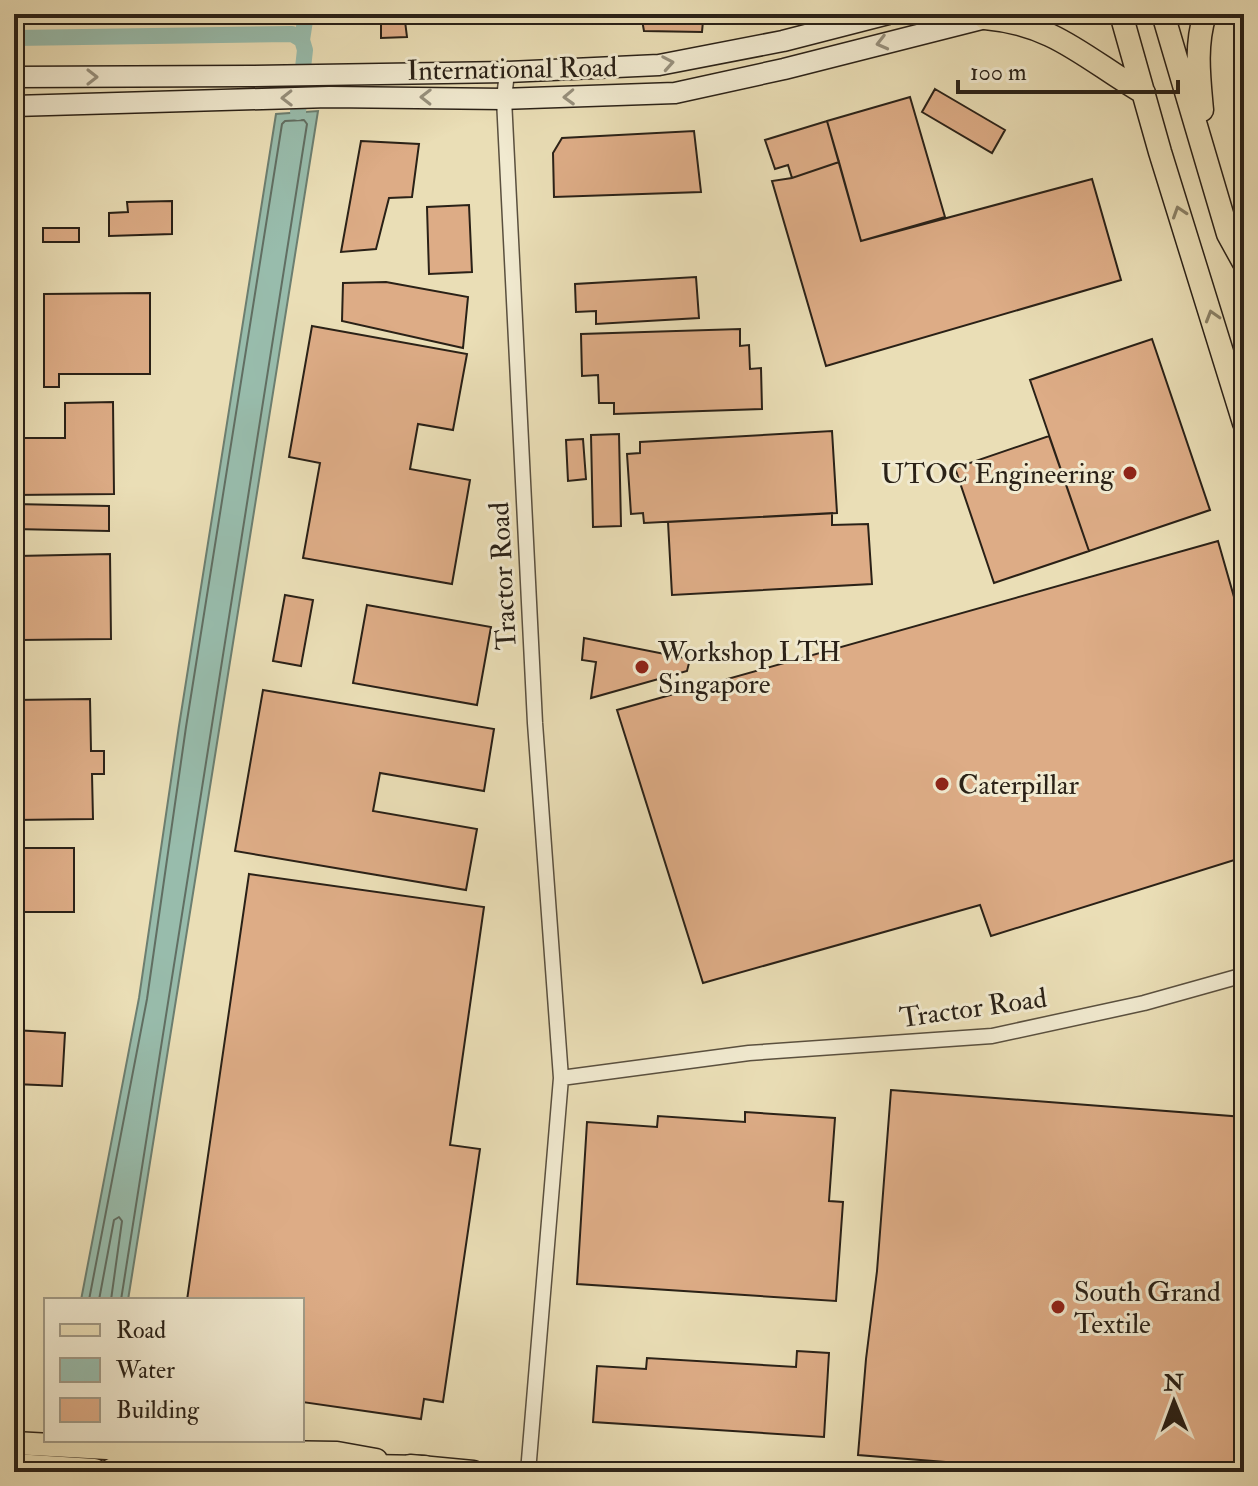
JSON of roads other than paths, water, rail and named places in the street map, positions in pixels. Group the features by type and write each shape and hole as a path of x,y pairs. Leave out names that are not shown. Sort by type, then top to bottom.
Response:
{"highway":[{"path":"112,1472 128,1464 424,1469"},
{"path":"14,1467 94,1472"}],"main road":[{"name":"International Road","path":"14,77 507,72 659,65 783,41 888,14"},
{"path":"1121,14 1244,423"},
{"path":"1163,14 1228,234 1244,263"},
{"path":"1205,14 1197,58 1205,151"},
{"name":"International Road","path":"14,106 329,97 504,99 675,93 993,16"},
{"path":"993,16 1047,32 1144,93"},
{"path":"14,1443 144,1450 337,1453 424,1469 473,1472"}],"street":[{"name":"Tractor Road","path":"507,72 504,99 535,723 561,1078 528,1472"},
{"name":"Tractor Road","path":"561,1078 749,1053 992,1036 1144,1003 1244,975"}],"water":[{"path":"318,111 128,1298 81,1298 139,998 276,114"}],"waterway":[{"path":"298,112 306,14"},
{"path":"14,38 292,34 302,40"}],"place":[{"name":"UTOC Engineering","path":"1130,473"},
{"name":"Workshop LTH Singapore","path":"642,667"},
{"name":"Caterpillar","path":"942,784"},
{"name":"South Grand Textile","path":"1058,1307"}]}
